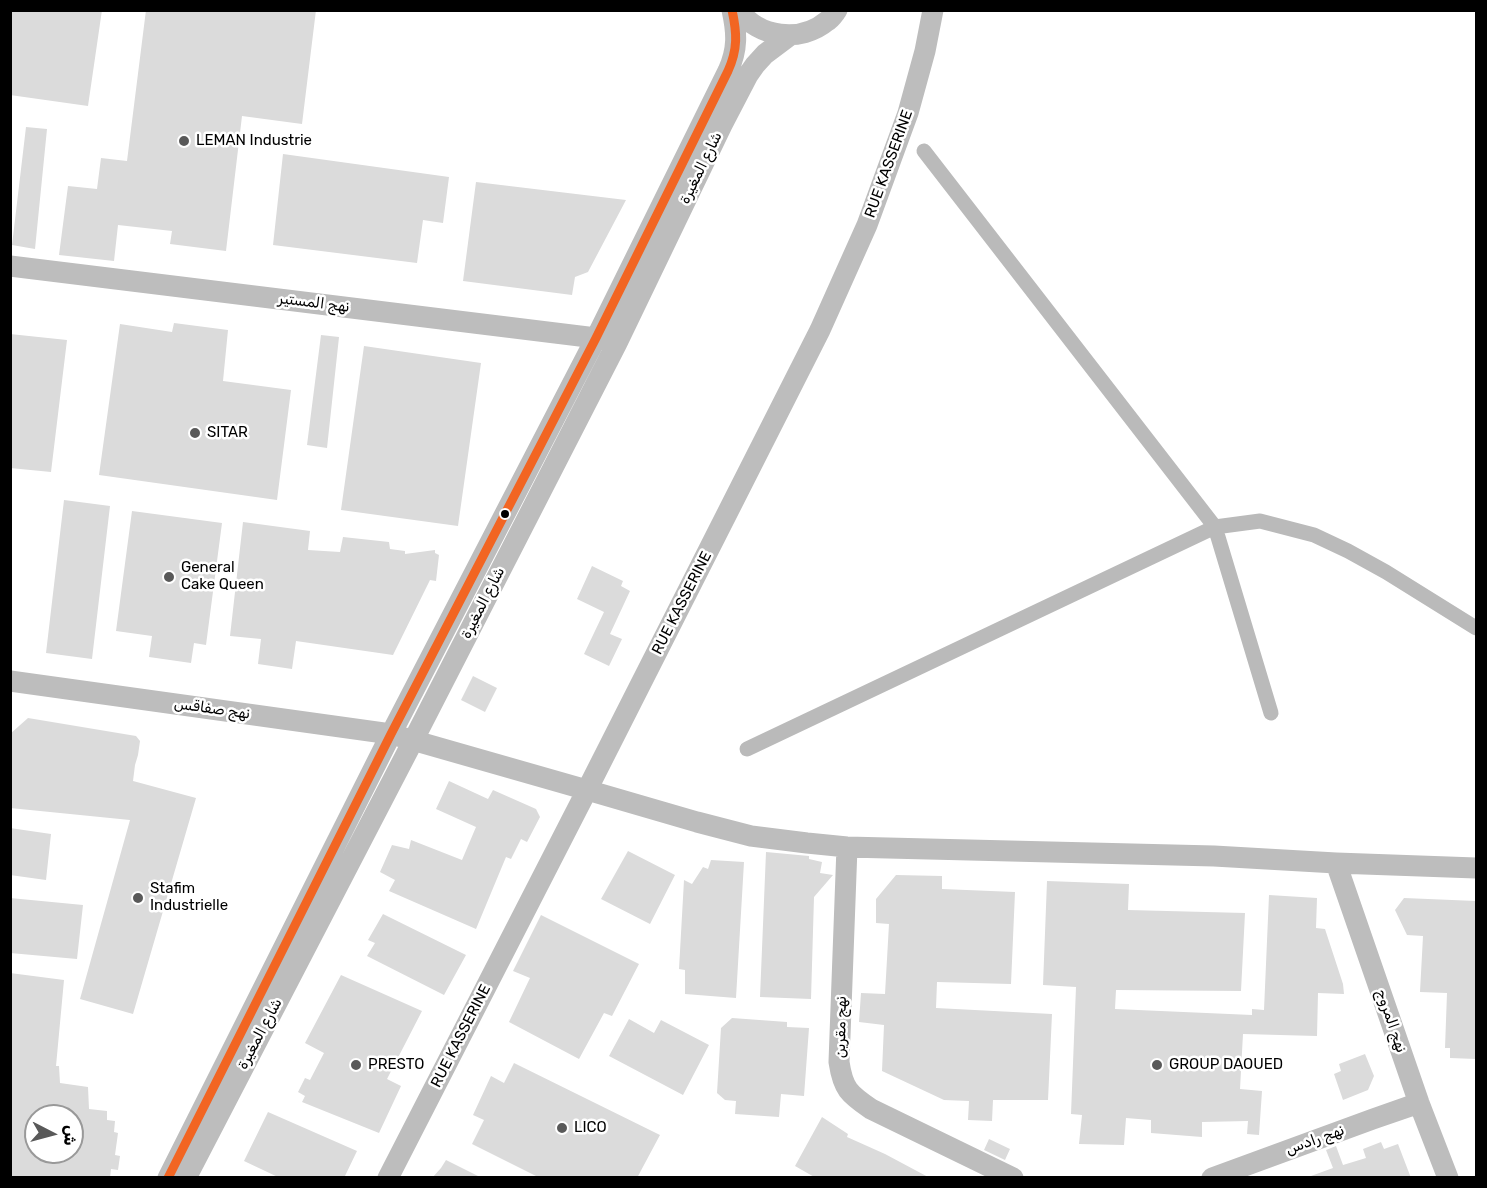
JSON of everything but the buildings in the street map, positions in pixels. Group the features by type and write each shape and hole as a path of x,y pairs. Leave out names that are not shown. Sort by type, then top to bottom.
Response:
{"street":[{"name":"شارع المغيرة","path":"168,1178 391,734 596,338 734,58 736,43 732,10"},
{"path":"739,10 744,18 765,32 789,36 809,32 828,21 837,10"},
{"name":"RUE KASSERINE","path":"388,1178 820,330 867,225 908,113 925,51 933,10"},
{"name":"شارع المغيرة","path":"186,1178 617,343 748,75 765,54 789,36"},
{"name":"نهج المستير","path":"10,266 596,338 617,343"},
{"name":"نهج صفاقس","path":"10,681 391,734 751,836 847,847 1214,856 1336,864 1476,868"},
{"name":"نهج مقرين","path":"847,847 839,1062 846,1089 871,1110 1013,1178"},
{"name":"نهج المروج","path":"1336,864 1419,1103 1448,1178"},
{"name":"نهج رادس","path":"1212,1178 1419,1103"}],"waterway":[{"path":"924,151 1215,527 1271,713"},
{"path":"747,749 1215,527 1260,521 1314,535 1386,572 1476,628"}],"transit line":[{"path":"168,1178 391,734 596,338 728,71 736,41 732,10"}],"place":[{"name":"LEMAN Industrie","path":"184,141"},
{"name":"SITAR","path":"195,433"},
{"name":"General Cake Queen","path":"169,577"},
{"name":"Stafim Industrielle","path":"138,898"},
{"name":"PRESTO","path":"356,1065"},
{"name":"GROUP DAOUED","path":"1157,1065"},
{"name":"LICO","path":"562,1128"}]}
